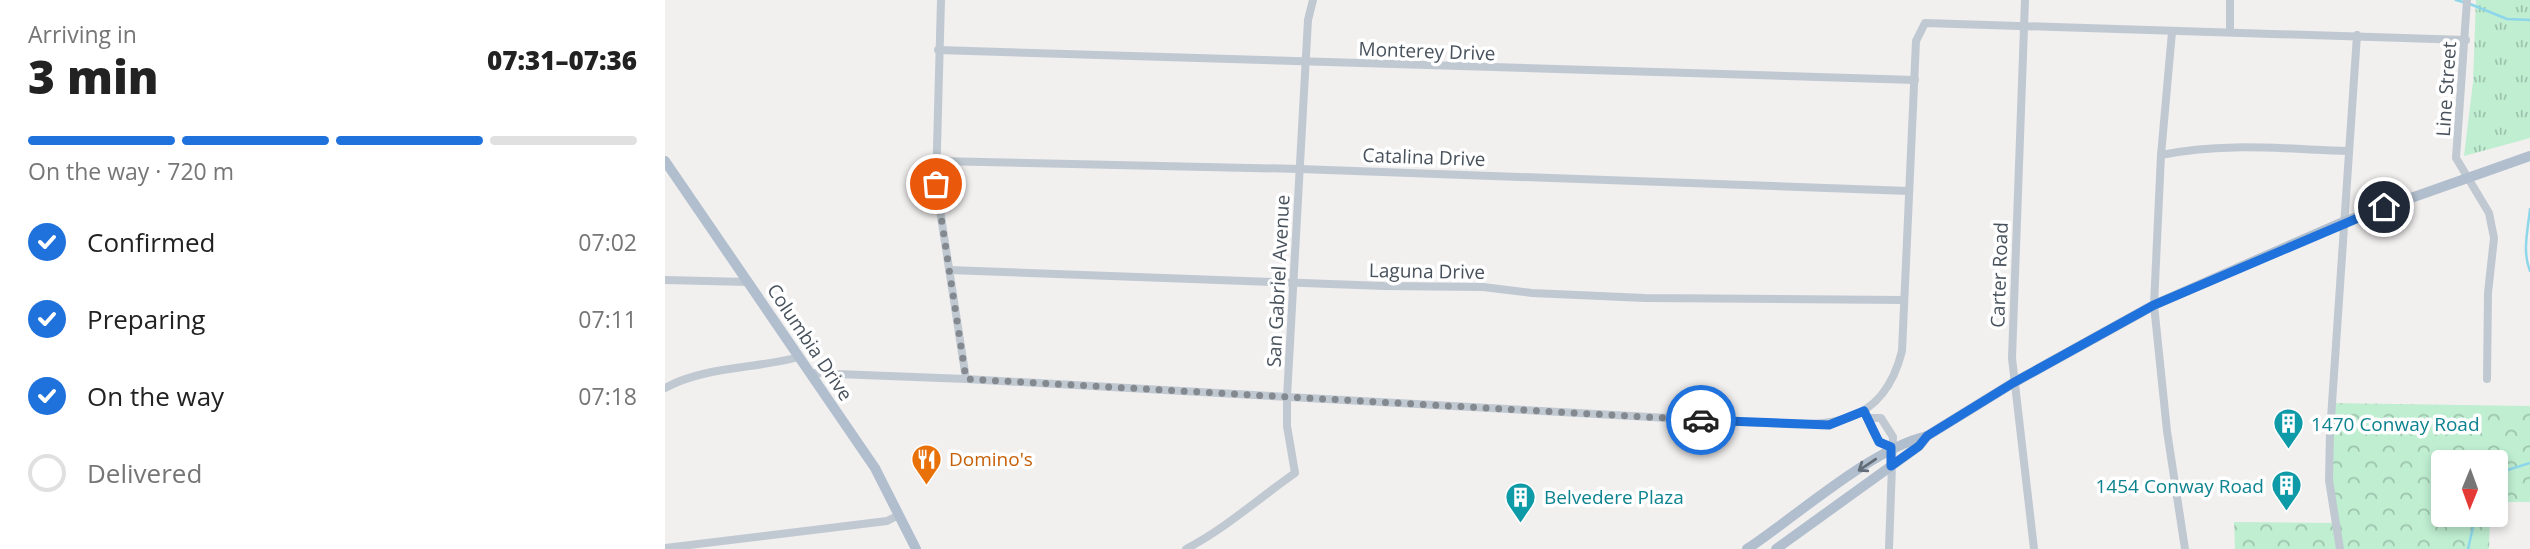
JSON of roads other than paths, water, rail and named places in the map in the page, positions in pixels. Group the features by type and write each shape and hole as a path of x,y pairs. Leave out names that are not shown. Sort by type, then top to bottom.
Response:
{"main road":[{"path":"1747,549 1891,449 1927,436 2013,383 2154,305 2343,222 2530,156"},
{"name":"Columbia Drive","path":"665,160 875,468 916,549"},
{"path":"1776,549 1919,446 1927,436"}],"street":[{"path":"941,0 938,50 938,205 966,379"},
{"name":"San Gabriel Avenue","path":"1186,549 1227,527 1248,506 1295,473 1287,426 1287,397 1308,20 1313,0"},
{"name":"Carter Road","path":"2025,0 2013,383 2034,549"},
{"path":"2230,0 2230,32"},
{"name":"Line Street","path":"2467,0 2456,158 2489,213 2494,238 2488,293 2487,379"},
{"path":"811,373 1815,425 1842,422 1866,414 1884,395 1896,376 1902,351 1916,41 1921,25 1930,22 2466,40"},
{"path":"2172,32 2161,155 2154,305 2167,431 2185,549"},
{"path":"2340,549 2329,480 2343,222 2357,35"},
{"name":"Monterey Drive","path":"938,50 1915,80"},
{"path":"2161,155 2198,148 2229,147 2348,151"},
{"name":"Catalina Drive","path":"937,161 1300,169 1909,191"},
{"name":"Laguna Drive","path":"949,270 1483,287 1532,293 1645,298 1904,300"},
{"path":"665,280 748,282"},
{"path":"665,388 700,375 768,365 799,357"},
{"path":"1866,414 1881,418 1893,437 1889,549"},
{"path":"1866,414 1868,425 1879,442 1891,449"},
{"path":"665,548 887,520 899,516"}],"waterway":[{"path":"2456,0 2463,2"},
{"path":"2470,4 2507,19 2530,20"},
{"path":"2530,209 2526,248 2530,271"},
{"path":"2508,470 2530,463"},
{"path":"2468,549 2473,527"}],"place":[{"name":"1470 Conway Road","path":"2288,451"},
{"name":"Domino's","path":"926,486"},
{"name":"1454 Conway Road","path":"2287,513"},
{"name":"Belvedere Plaza","path":"1521,524"}]}
